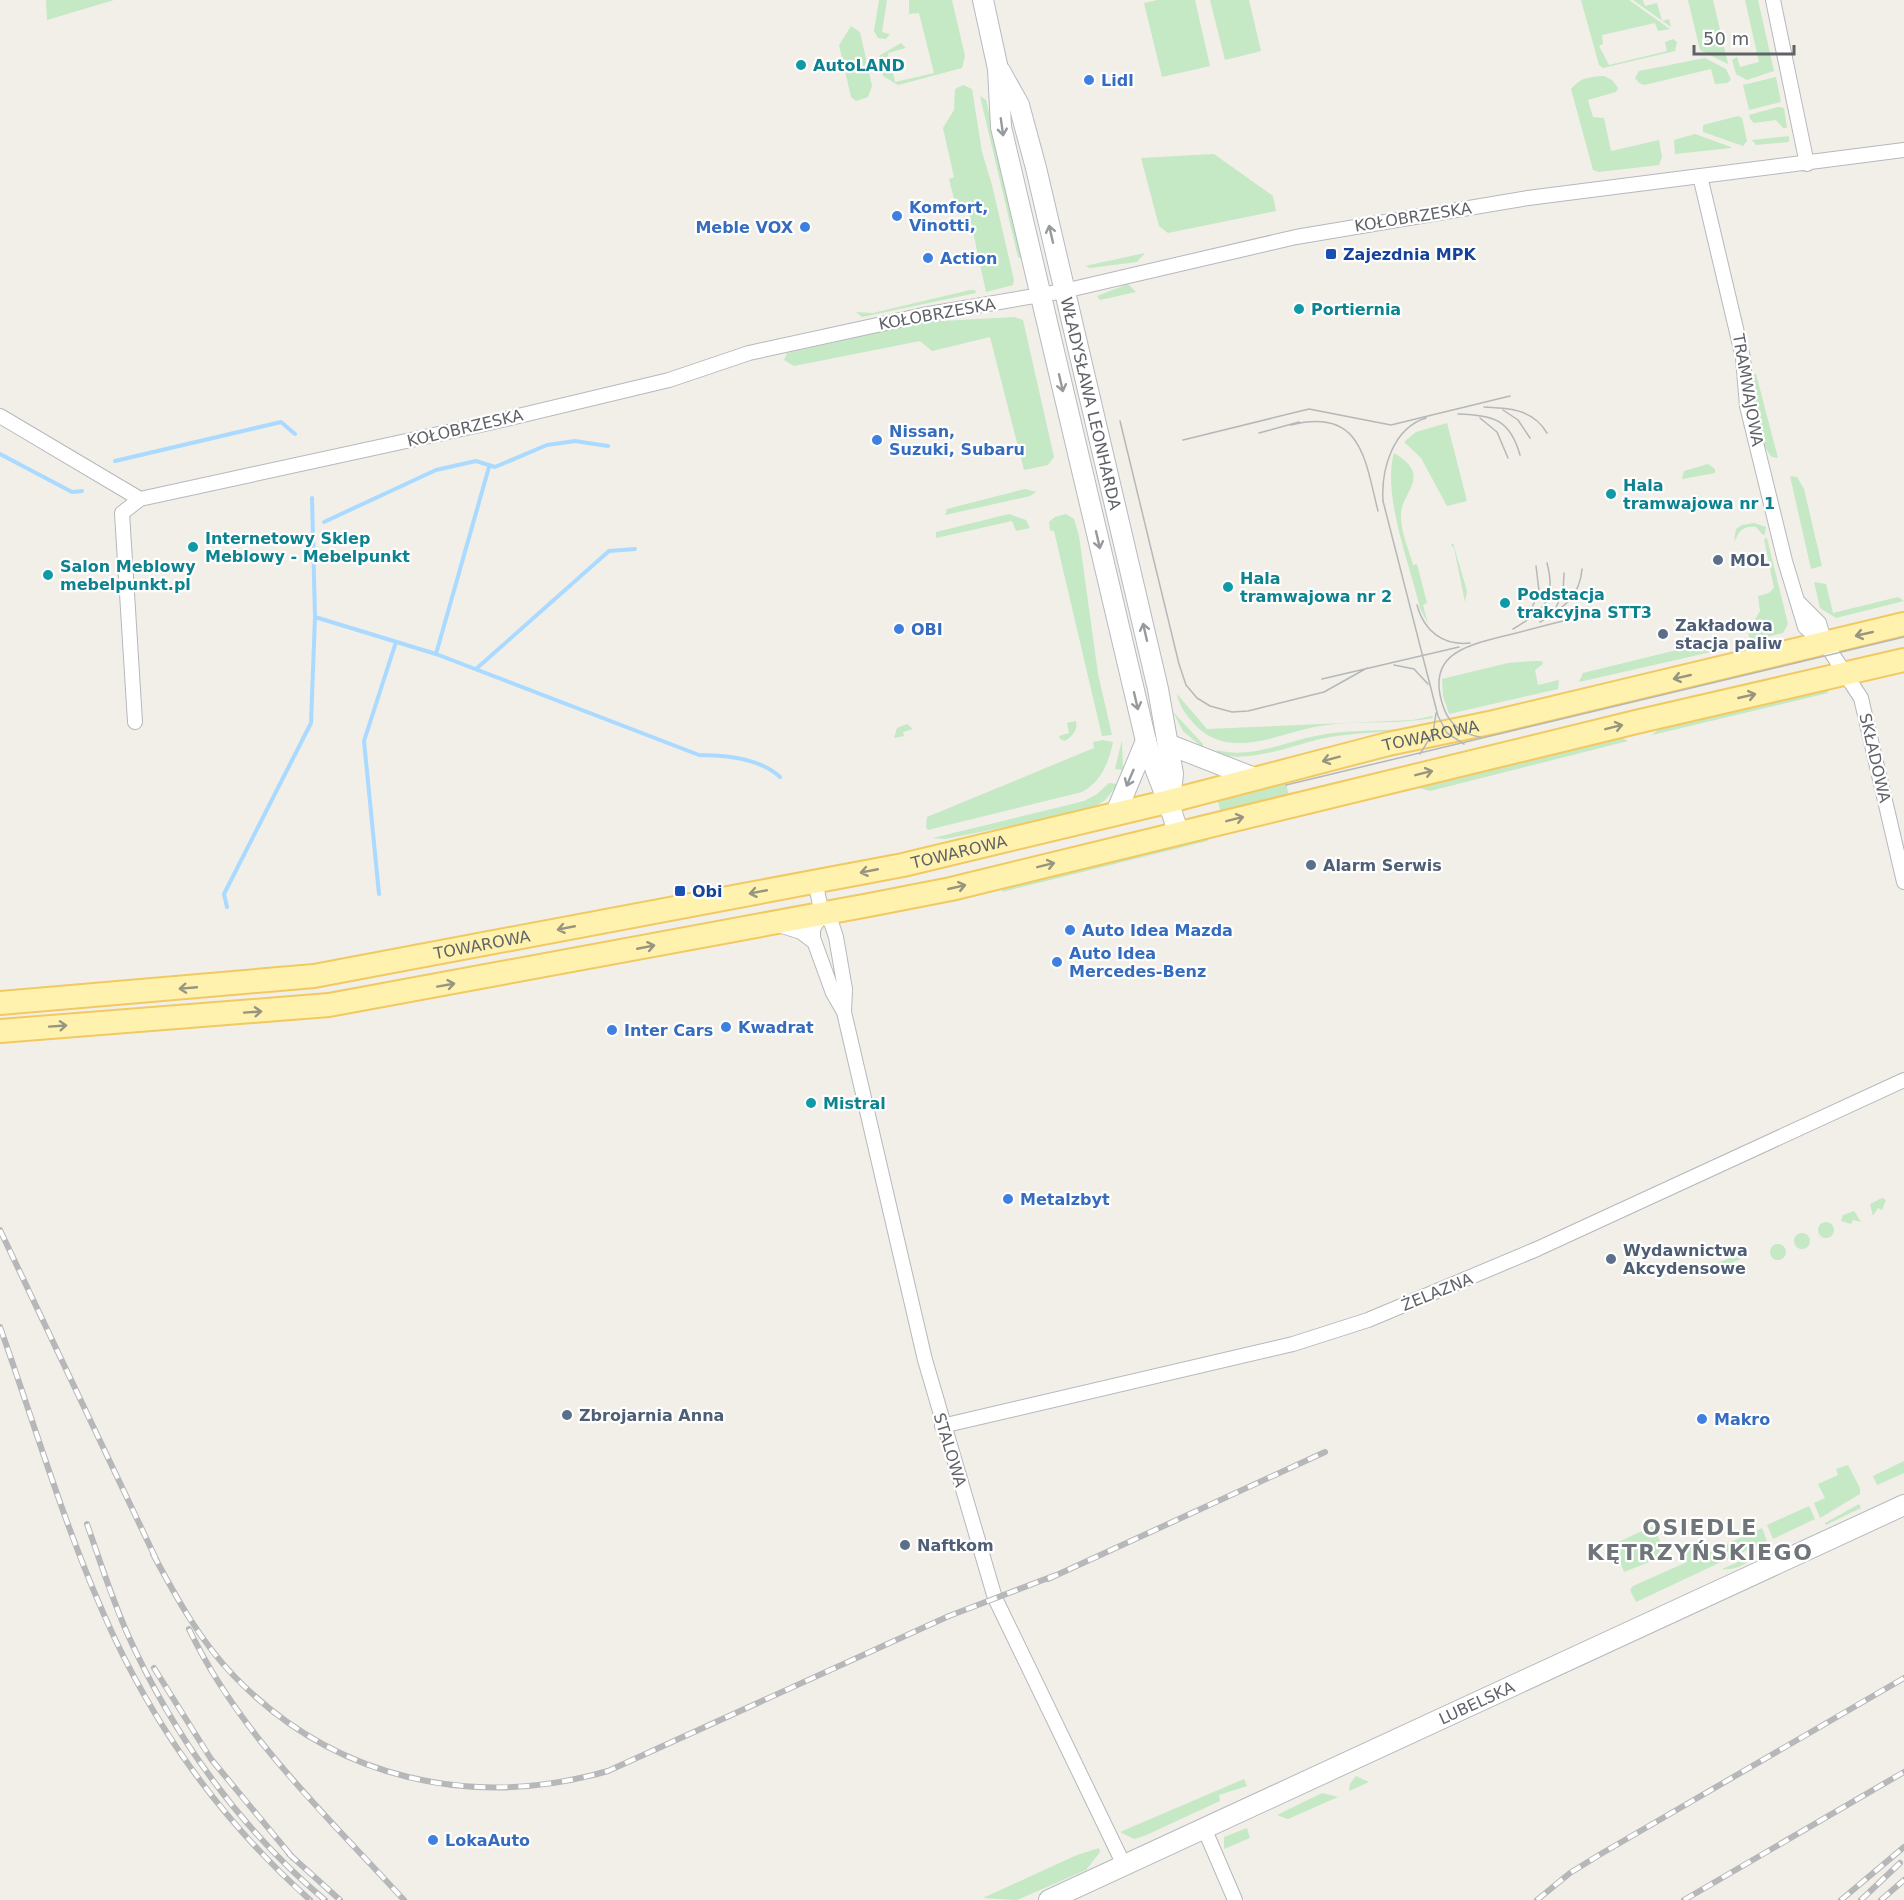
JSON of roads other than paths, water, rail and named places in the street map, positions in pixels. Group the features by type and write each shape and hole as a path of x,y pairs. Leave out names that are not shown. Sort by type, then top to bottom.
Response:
{"main road":[{"name":"WŁADYSŁAWA LEONHARDA","path":"983,0 998,69 1001,127 1040,296 1146,741 1157,779 1170,801 1178,833"},
{"name":"WŁADYSŁAWA LEONHARDA","path":"998,69 1019,105 1064,291 1170,745 1173,774 1170,801"},
{"name":"TOWAROWA","path":"0,1003 149,992 314,976 922,861 1170,801 1388,744 1494,722 1904,624"},
{"name":"TOWAROWA","path":"0,1030 285,1010 360,1000 869,905 960,886 1904,660"},
{"path":"1114,814 1146,741"},
{"path":"1170,745 1257,779"},
{"path":"142,1020 135,1014 134,1004 141,995 149,992"},
{"name":"LUBELSKA","path":"1049,1900 1904,1504"}],"street":[{"path":"1773,0 1807,164"},
{"name":"KOŁOBRZESKA","path":"140,499 669,380 749,353 923,315 1064,291 1268,242 1528,198 1904,150"},
{"name":"TRAMWAJOWA","path":"1700,176 1743,358 1747,406 1785,561 1799,603 1819,623 1825,643"},
{"path":"0,416 140,499 122,513 135,723"},
{"name":"SKŁADOWA","path":"1825,643 1860,698 1904,882"},
{"name":"STALOWA","path":"816,881 822,914 831,922 836,937 845,989 844,1012 942,1426 1000,1610 1124,1865"},
{"path":"836,937 850,918 869,905"},
{"name":"STALOWA","path":"822,914 813,929 814,942 832,993 844,1012"},
{"path":"771,923 794,928 814,942"},
{"name":"ŻELAZNA","path":"942,1426 1282,1346 1368,1320 1527,1254 1904,1080"},
{"path":"1204,1828 1235,1900"}],"waterway":[{"path":"115,461 281,422 295,434"},
{"path":"324,522 436,470 476,461 495,467 547,445 575,441 608,446"},
{"path":"0,454 72,492 82,491"},
{"path":"436,654 489,467"},
{"path":"312,498 315,617 436,654 699,755 742,759 763,766 780,777"},
{"path":"476,669 609,551 635,549"},
{"path":"227,907 224,894 311,723 315,617"},
{"path":"379,894 364,741 396,642"}],"tram line":[{"path":"1183,440 1309,409 1391,425 1510,396"},
{"path":"1484,407 1511,409 1528,414 1547,433"},
{"path":"1503,410 1518,420 1530,438"},
{"path":"1458,414 1481,416 1498,421 1511,434 1520,455"},
{"path":"1426,418 1405,431 1391,451 1384,476 1383,501 1438,716 1447,733 1464,744"},
{"path":"1480,418 1497,432 1508,458"},
{"path":"1120,421 1179,664 1186,685 1197,698 1210,706 1232,712 1248,711 1324,692 1367,668"},
{"path":"1291,425 1315,421 1333,424 1346,431 1356,442 1363,457 1378,511"},
{"path":"1259,433 1299,422"},
{"path":"1513,629 1540,610 1545,603 1550,586 1547,563"},
{"path":"1529,615 1539,591 1536,566"},
{"path":"1540,622 1556,612 1574,595 1581,579 1582,569"},
{"path":"1554,611 1563,593 1564,573"},
{"path":"1417,605 1424,622 1436,635 1451,642 1470,643"},
{"path":"1480,737 1457,727 1443,706 1439,689 1444,664 1452,656 1475,644 1567,620"},
{"path":"1286,785 1904,637"},
{"path":"1322,679 1459,647"},
{"path":"1394,665 1414,669 1428,684"},
{"path":"1420,754 1433,733 1436,713"}],"railway":[{"path":"0,1230 157,1561"},
{"path":"0,1327 82,1563 134,1676 176,1746 199,1779 252,1842 310,1900"},
{"path":"1048,1579 1325,1452"},
{"path":"87,1524 128,1635 166,1709 188,1744 237,1811 265,1843 325,1900"},
{"path":"153,1554 189,1618 234,1676 273,1711 315,1740 360,1762 407,1777 456,1785 506,1787 557,1782 608,1771 949,1616 1056,1575"},
{"path":"189,1629 209,1667 258,1738 315,1805 404,1900"},
{"path":"154,1668 211,1759 293,1858"},
{"path":"1537,1900 1570,1873 1599,1855 1904,1678"},
{"path":"1684,1900 1904,1772"},
{"path":"1841,1900 1904,1847"},
{"path":"289,1854 340,1900"},
{"path":"1861,1900 1900,1863"},
{"path":"1881,1900 1904,1880"}],"place":[{"name":"AutoLAND","path":"801,65"},
{"name":"Lidl","path":"1089,80"},
{"name":"Komfort, Vinotti,","path":"897,216"},
{"name":"Meble VOX","path":"805,227"},
{"name":"Zajezdnia MPK","path":"1331,254"},
{"name":"Action","path":"928,258"},
{"name":"Portiernia","path":"1299,309"},
{"name":"Nissan, Suzuki, Subaru","path":"877,440"},
{"name":"Hala tramwajowa nr 1","path":"1611,494"},
{"name":"Internetowy Sklep Meblowy - Mebelpunkt","path":"193,547"},
{"name":"MOL","path":"1718,560"},
{"name":"Salon Meblowy mebelpunkt.pl","path":"48,575"},
{"name":"Hala tramwajowa nr 2","path":"1228,587"},
{"name":"Podstacja trakcyjna STT3","path":"1505,603"},
{"name":"OBI","path":"899,629"},
{"name":"Zakładowa stacja paliw","path":"1663,634"},
{"name":"Alarm Serwis","path":"1311,865"},
{"name":"Obi","path":"680,891"},
{"name":"Auto Idea Mazda","path":"1070,930"},
{"name":"Auto Idea Mercedes-Benz","path":"1057,962"},
{"name":"Kwadrat","path":"726,1027"},
{"name":"Inter Cars","path":"612,1030"},
{"name":"Mistral","path":"811,1103"},
{"name":"Metalzbyt","path":"1008,1199"},
{"name":"Wydawnictwa Akcydensowe","path":"1611,1259"},
{"name":"Zbrojarnia Anna","path":"567,1415"},
{"name":"Makro","path":"1702,1419"},
{"name":"Naftkom","path":"905,1545"},
{"name":"LokaAuto","path":"433,1840"}],"district":[{"name":"OSIEDLE KĘTRZYŃSKIEGO","path":"1700,1540"}]}
